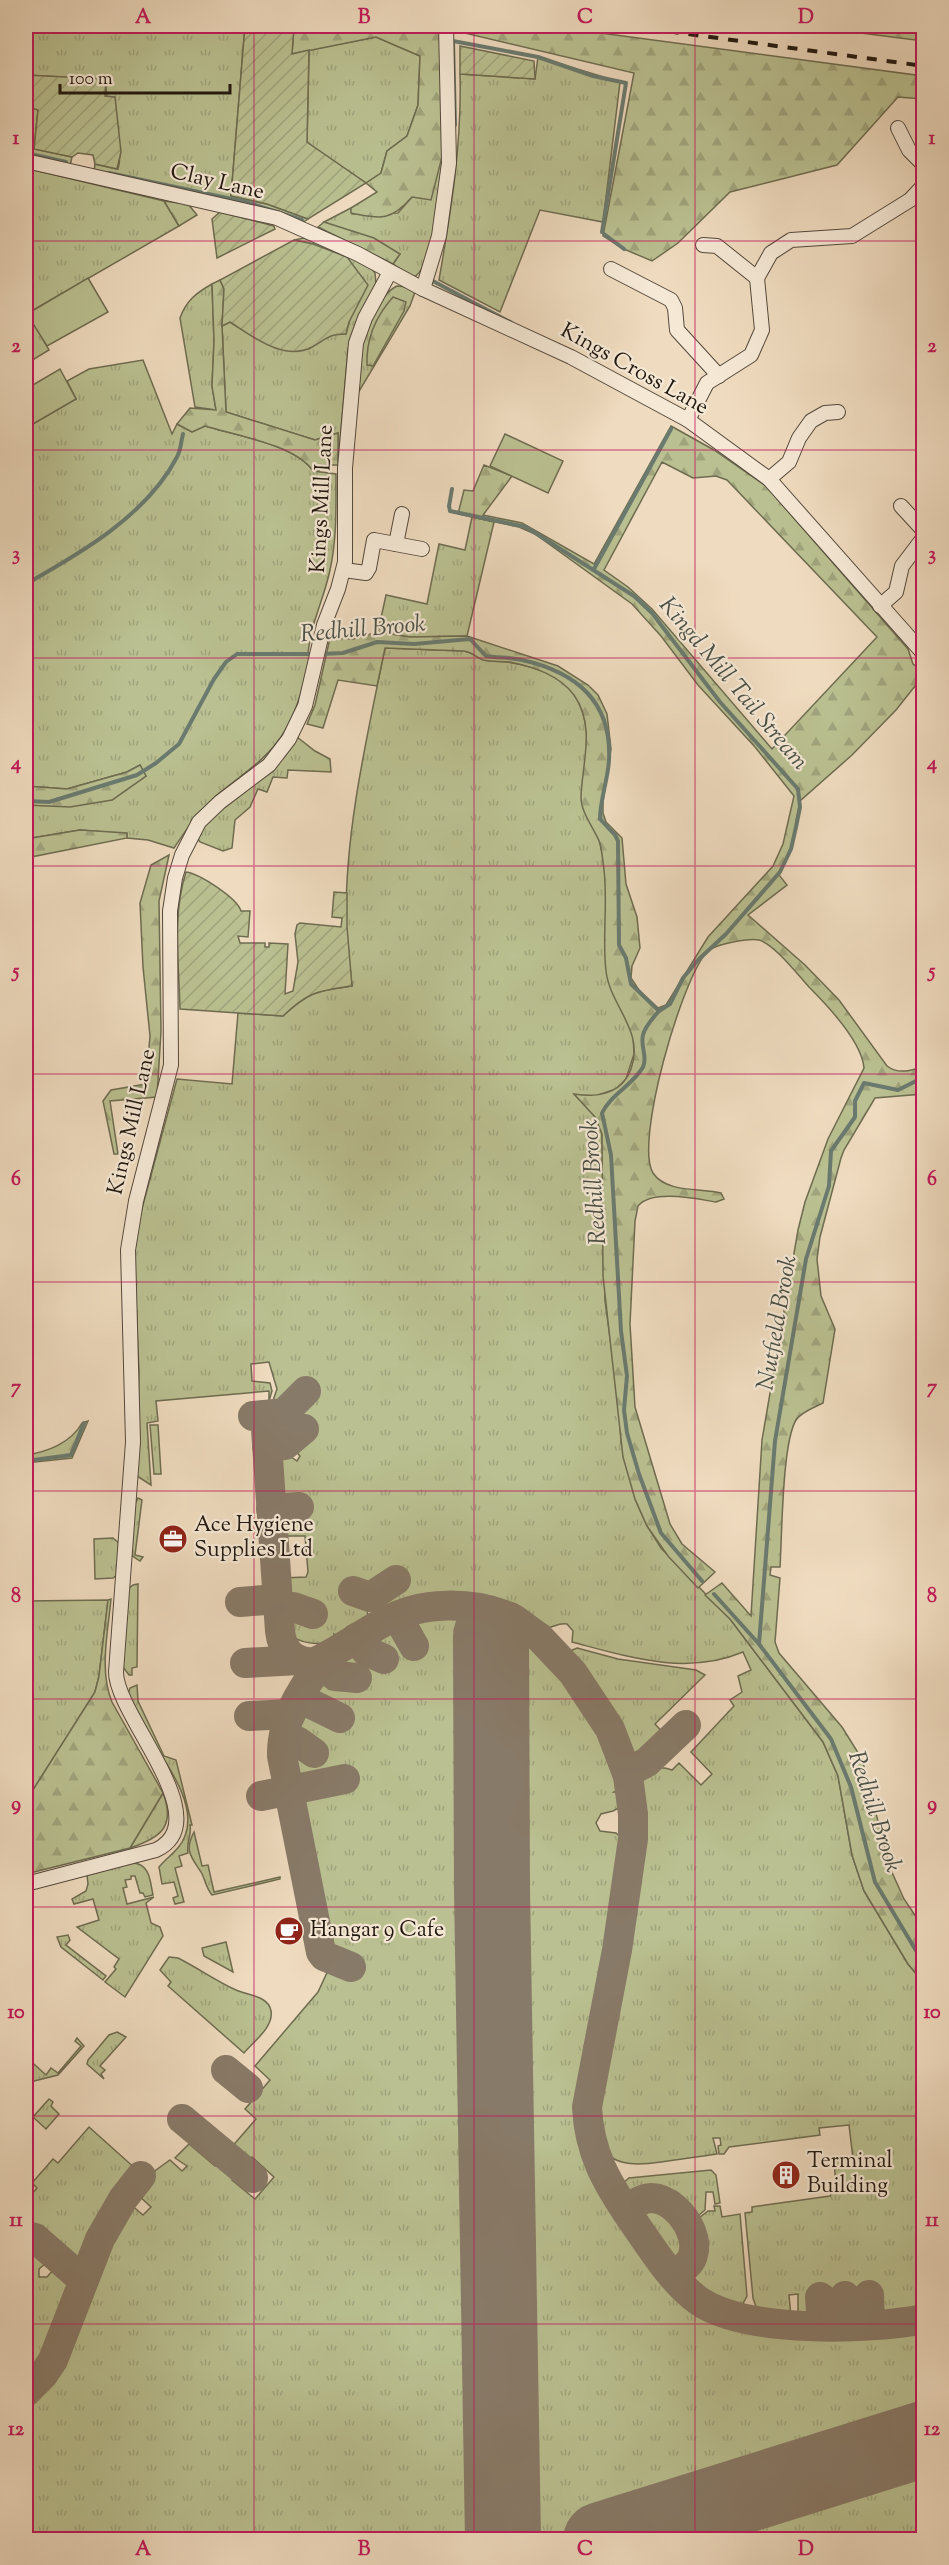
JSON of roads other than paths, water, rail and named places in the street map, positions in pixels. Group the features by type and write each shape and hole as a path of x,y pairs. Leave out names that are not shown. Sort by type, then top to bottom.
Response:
{"street":[{"path":"423,289 439,236 449,163 446,26"},
{"path":"898,128 909,150 924,165"},
{"name":"Clay Lane","path":"26,161 277,218 358,254 390,272"},
{"path":"688,420 707,383 751,355 762,330 757,278 771,253 791,240 852,236 910,200 924,186"},
{"path":"703,245 717,246 757,278"},
{"path":"611,269 671,300 675,308 677,330 718,376"},
{"name":"Kings Cross Lane","path":"390,272 571,357 688,420 769,479 924,654"},
{"name":"Kings Mill Lane","path":"26,1884 156,1850 168,1842 177,1825 177,1812 167,1780 124,1704 116,1680 134,1442 127,1277 130,1236 136,1201 170,1072 172,1029 170,911 175,878 182,855 203,817 264,770 283,747 305,706 320,643 344,570 345,468 353,360 360,329 390,272"},
{"path":"769,479 789,462 799,438 811,421 825,412 838,412"},
{"path":"901,506 924,531"},
{"path":"396,544 402,514"},
{"path":"880,606 896,592 902,566 924,537"},
{"path":"344,570 366,573 369,567 367,539 422,549"}],"waterway":[{"path":"455,125 453,41 538,57 593,76 626,83 602,232"},
{"path":"26,153 66,162"},
{"path":"109,173 246,202 302,220"},
{"path":"604,234 624,249"},
{"path":"432,277 431,280 512,323"},
{"path":"594,569 671,429"},
{"path":"26,584 69,559 111,531 131,514 164,478 178,454 183,434"},
{"name":"Kingd Mill Tail Stream","path":"452,489 450,511 526,527 634,596 652,613 720,702 798,789 800,807 796,827 791,849 780,872 726,934 698,960 683,978 670,1004 659,1011"},
{"name":"Redhill Brook","path":"321,654 343,653 377,642 414,644 470,639 486,656 518,659 541,665 574,681 587,692 604,721 609,760 600,819 618,841 619,945 626,958 631,984 659,1011 647,1025 643,1035 645,1059 643,1067 634,1079 611,1100 602,1113 611,1155 621,1331 627,1376 624,1410 627,1433 639,1474 661,1533 702,1581"},
{"name":"Redhill Brook","path":"26,801 49,802 137,775 156,763 179,744 214,679 226,662 237,654 314,654"},
{"name":"Nutfield Brook","path":"759,1644 775,1441 806,1259 829,1186 831,1151 855,1117 855,1101 864,1083 898,1090 924,1077"},
{"path":"26,1461 71,1455 84,1423"},
{"name":"Redhill Brook","path":"714,1594 759,1644 831,1739 851,1787 875,1882 924,1964"}],"railway":[{"path":"629,26 924,66"}],"place":[{"name":"Ace Hygiene Supplies Ltd","path":"173,1539"},
{"name":"Hangar 9 Cafe","path":"289,1931"},
{"name":"Terminal Building","path":"786,2175"}]}
